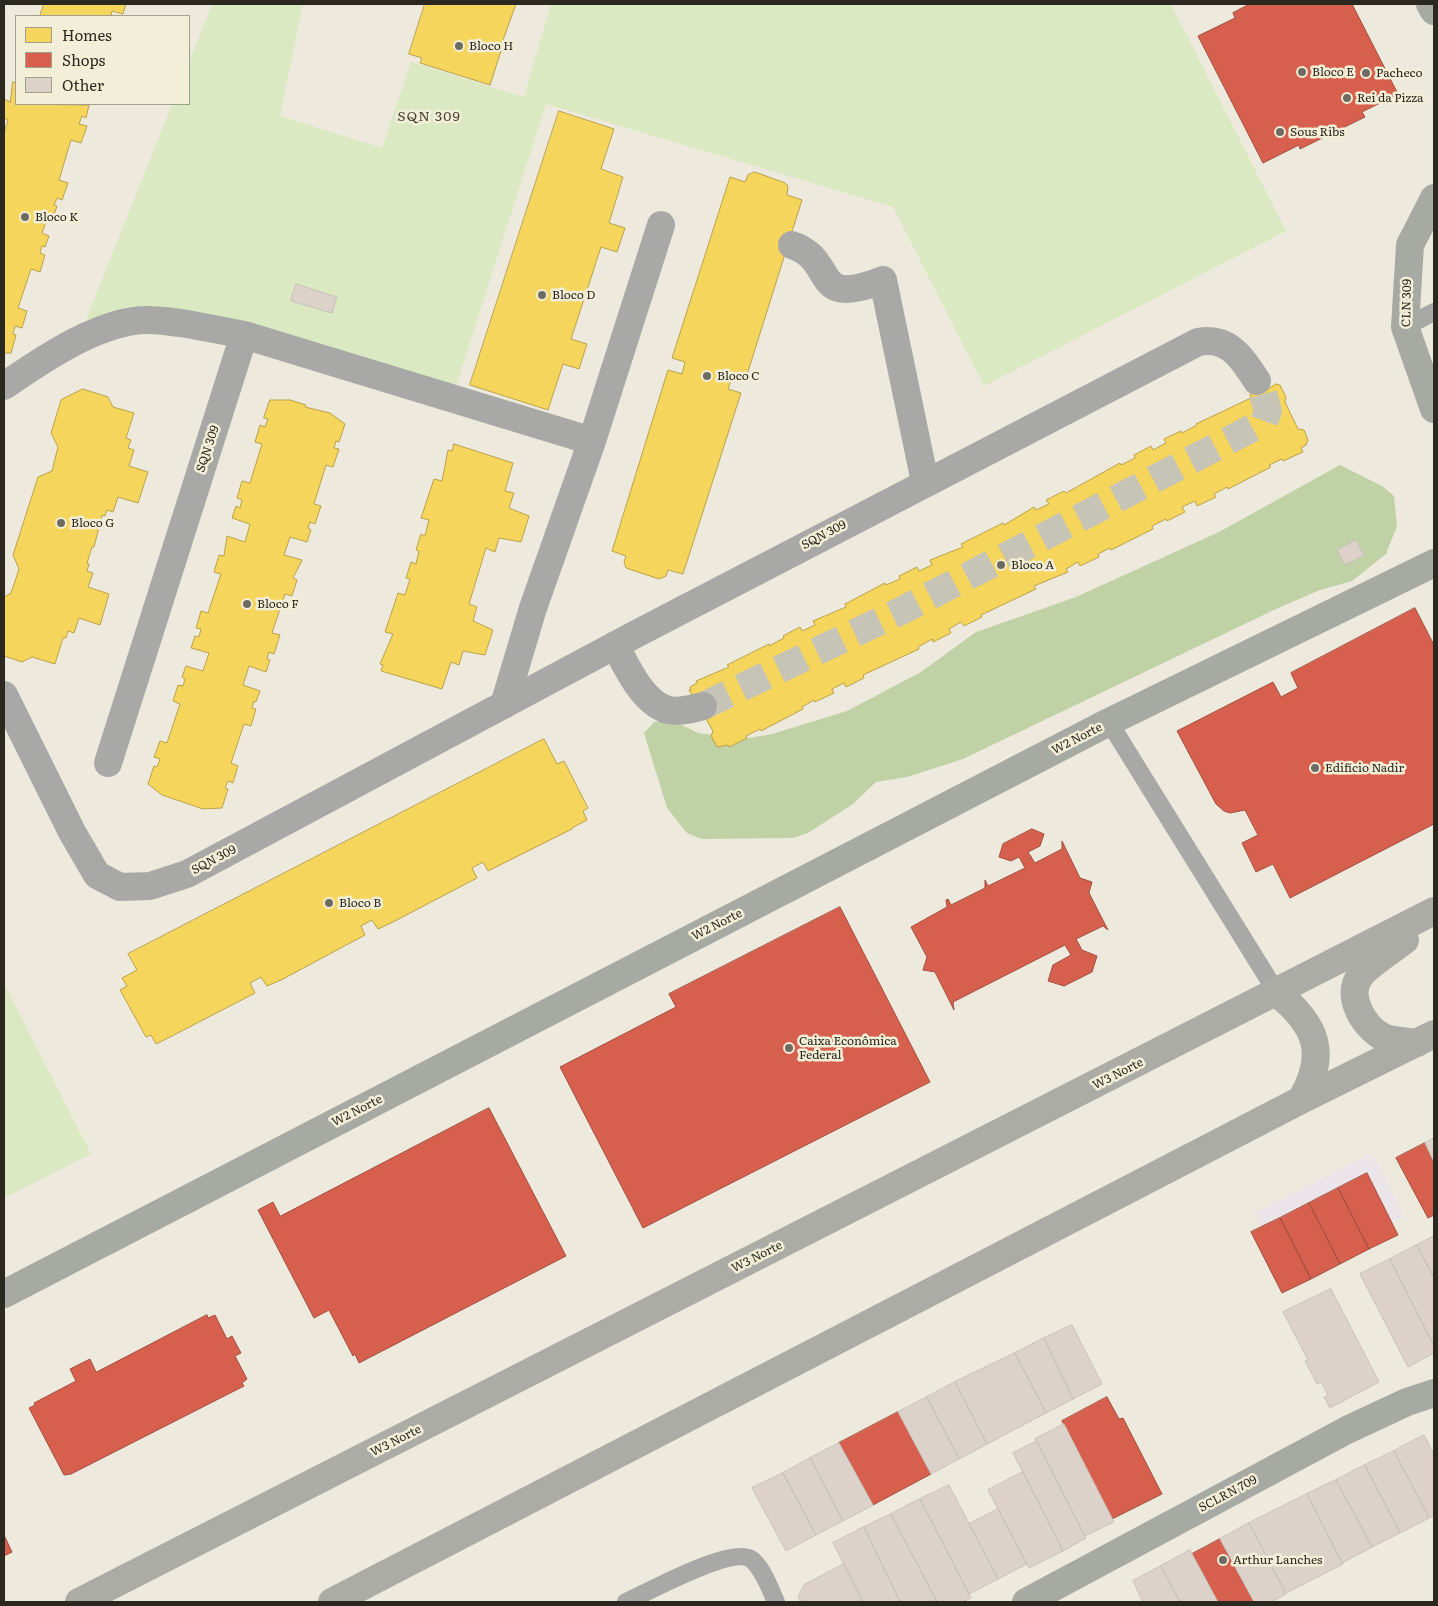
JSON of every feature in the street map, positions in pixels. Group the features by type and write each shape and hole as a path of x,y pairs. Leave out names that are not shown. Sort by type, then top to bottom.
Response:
{"main road":[{"name":"W3 Norte","path":"78,1602 1434,911"},
{"path":"1426,1039 1384,1037 1366,1024 1358,1009 1354,988 1360,975 1434,918"},
{"path":"1276,993 1292,1005 1301,1017 1315,1044 1318,1056 1310,1084 1301,1100"},
{"path":"332,1602 1301,1100 1426,1039"}],"street":[{"path":"1430,4 1434,11"},
{"name":"CLN 309","path":"1434,198 1410,245 1405,328 1434,408"},
{"path":"504,705 534,608 592,441 661,225"},
{"path":"1410,245 1434,232"},
{"path":"792,245 805,250 833,286 840,290 858,290 883,280 926,482"},
{"path":"4,386 43,359 71,344 122,325 148,320 186,324 244,335 592,441"},
{"name":"SQN 309","path":"108,763 244,335"},
{"name":"SQN 309","path":"4,695 72,832 98,875 120,888 150,886 187,874 615,645 1198,342 1214,340 1232,347 1257,381"},
{"name":"W2 Norte","path":"4,1294 1110,722 1434,563"},
{"path":"615,645 645,695 668,710 688,710 703,706"},
{"name":"SCLRN 709","path":"1026,1602 1347,1430 1407,1402 1434,1393"}],"lane":[{"path":"1405,328 1434,312"},
{"path":"1110,722 1276,993"},
{"path":"626,1602 705,1566 741,1556 750,1559 758,1566 776,1602"}],"shaded area":[{"path":"1372,1153 1404,1217 1287,1277 1255,1213"}],"green space":[{"path":"212,4 303,4 280,116 382,148 411,62 524,97 551,4 1171,4 1286,231 984,386 893,207 546,104 453,396 166,315 86,319 172,105 190,105 190,59"},
{"path":"1340,465 1382,486 1394,496 1397,526 1386,554 1352,581 1320,590 1276,609 963,759 907,777 876,782 853,804 808,833 793,838 702,839 687,833 667,808 644,733 654,722 670,719 698,733 743,739 772,734 847,711 921,672 976,632 1076,597 1219,532"},
{"path":"4,983 91,1154 4,1198"}],"building: Homes":[{"path":"44,4 126,4 123,14 112,11 111,15 40,15"},
{"name":"Bloco H","path":"425,4 516,4 503,40 507,42 504,52 501,51 490,85 420,63 422,58 409,54"},
{"name":"Bloco K","path":"13,82 15,83 15,105 89,105 86,118 82,116 79,124 87,126 81,143 71,140 59,180 68,183 62,200 57,198 54,205 57,206 53,218 48,216 42,233 49,236 45,247 42,246 40,253 45,255 40,272 31,269 18,308 27,311 22,328 15,326 13,334 16,335 11,353 4,353 4,133 8,120 4,118 4,99 10,102"},
{"name":"Bloco D","path":"559,111 614,129 601,169 623,177 609,223 625,228 617,252 601,247 571,339 587,344 579,369 563,364 548,410 470,385"},
{"name":"Bloco C","path":"755,172 785,183 788,186 787,195 802,200 745,381 732,377 728,389 741,393 683,574 668,570 666,576 659,579 626,568 624,562 626,556 612,551 668,370 682,374 685,362 672,358 730,177 745,182 748,175"},
{"name":"Bloco A","path":"1276,384 1280,385 1286,397 1285,402 1298,429 1304,430 1308,440 1306,445 1301,448 1303,452 1269,465 1271,467 1228,489 1227,487 1214,494 1216,497 1197,506 1195,501 1182,507 1185,512 1152,526 1153,529 1111,550 1110,548 1098,554 1099,557 1080,566 1078,562 1066,569 1068,572 1034,586 1036,589 981,615 982,617 964,626 961,622 949,629 951,633 933,642 932,639 918,647 919,649 863,675 864,678 846,687 844,683 832,689 834,693 815,702 814,700 802,707 803,709 761,731 760,729 746,736 747,738 729,747 728,745 717,747 711,736 713,731 689,690 691,690 690,687 697,683 696,681 729,667 727,665 769,644 769,646 800,627 802,631 815,625 813,621 846,607 845,604 885,583 886,585 900,579 899,576 917,567 919,571 932,565 930,560 963,547 961,544 1003,523 1004,525 1034,507 1036,510 1049,504 1046,500 1064,491 1066,493 1120,463 1121,465 1135,458 1134,455 1151,446 1153,450 1166,443 1164,439 1181,431 1182,433 1196,424 1251,398 1250,394 1267,385 1269,388"},
{"name":"Bloco G","path":"83,389 108,397 113,407 134,413 126,438 131,440 128,448 134,450 129,466 148,472 138,503 118,497 113,512 107,510 105,516 102,515 94,547 92,547 87,563 89,564 87,571 93,573 88,587 109,594 100,625 79,618 74,633 68,631 66,638 63,638 55,664 32,657 22,662 4,656 4,597 11,593 19,569 13,555 38,477 52,471 58,447 51,433 61,400"},
{"name":"Bloco F","path":"270,400 290,400 306,405 305,407 330,413 345,424 339,442 336,441 334,448 339,449 333,467 326,465 314,504 321,506 315,524 310,522 308,528 311,530 307,542 290,537 284,555 302,560 293,578 297,580 292,596 285,594 272,633 280,635 274,654 269,652 267,659 270,660 266,672 249,666 243,685 260,691 252,708 256,709 251,726 244,724 231,763 238,766 233,783 228,781 225,788 228,789 222,808 203,809 162,795 148,784 154,766 157,767 160,759 154,757 160,741 167,743 180,704 173,701 178,685 183,686 185,679 182,677 186,666 203,671 209,653 191,648 195,636 199,637 201,629 196,628 201,611 208,613 221,574 214,572 219,555 224,556 227,536 245,542 250,524 232,518 236,506 240,508 242,500 237,498 242,481 250,483 262,444 255,442 260,425 265,427 268,419 264,418"},
{"path":"454,444 513,463 505,491 514,493 509,508 529,516 521,542 499,538 495,552 486,548 469,604 477,607 473,621 493,630 485,655 463,651 459,665 451,662 442,689 381,671 383,665 380,664 393,634 385,632 398,593 405,595 410,579 406,578 411,562 416,564 419,551 416,550 421,534 425,536 429,520 421,518 434,479 442,481 448,450 452,451"},
{"name":"Bloco B","path":"544,739 557,764 564,761 588,808 583,811 587,820 488,871 483,862 472,868 477,878 378,929 372,920 361,926 365,935 281,980 267,986 261,977 250,983 255,993 156,1044 151,1035 146,1037 120,990 127,986 122,978 137,970 128,954"}],"building: Shops":[{"name":"Bloco E","path":"1250,4 1352,4 1398,94 1362,112 1365,117 1300,149 1299,145 1263,163 1198,36 1235,18 1233,13"},
{"name":"Edifício Nadir","path":"1415,608 1434,645 1434,824 1290,898 1273,864 1256,872 1242,843 1258,835 1245,810 1230,813 1224,811 1216,804 1177,731 1273,682 1281,697 1298,688 1291,673"},
{"path":"1032,829 1044,834 1040,846 1028,852 1035,863 1062,849 1062,841 1080,878 1092,882 1089,893 1108,930 1103,926 1076,939 1082,950 1097,956 1092,972 1064,986 1048,981 1053,965 1071,955 1065,945 953,1002 954,1010 935,972 923,970 927,957 911,927 947,907 946,900 948,899 951,905 985,888 985,880 988,886 1025,868 1019,857 1011,861 999,857 1003,844"},
{"path":"840,907 930,1082 643,1228 560,1067 676,1007 669,994"},
{"path":"489,1108 566,1256 359,1363 355,1354 353,1356 329,1310 314,1318 258,1210 273,1202 280,1216"},
{"path":"1425,1143 1434,1162 1434,1215 1428,1218 1396,1158"},
{"path":"1367,1173 1398,1235 1369,1249 1338,1188"},
{"path":"1338,1188 1369,1249 1340,1264 1309,1203"},
{"path":"1309,1203 1340,1264 1311,1279 1280,1218"},
{"path":"1280,1218 1311,1279 1282,1293 1251,1232"},
{"path":"207,1315 208,1318 215,1315 227,1339 232,1336 241,1353 235,1356 247,1379 242,1383 244,1386 71,1474 64,1475 29,1408 35,1405 34,1403 76,1381 70,1369 90,1359 96,1372"},
{"path":"1107,1397 1119,1419 1123,1418 1162,1494 1112,1519 1062,1421"},
{"path":"898,1412 931,1474 873,1505 839,1443"},
{"path":"4,1535 12,1552 4,1556"},
{"path":"1220,1539 1254,1602 1218,1602 1192,1554"}],"building: Other":[{"path":"296,284 337,297 332,313 291,301"},
{"path":"1356,540 1364,555 1345,565 1337,550"},
{"path":"1434,1138 1434,1162 1425,1143"},
{"path":"1434,1236 1434,1278 1417,1245"},
{"path":"1417,1245 1434,1278 1434,1346 1390,1259"},
{"path":"1390,1259 1434,1346 1434,1353 1408,1367 1360,1274"},
{"path":"1331,1289 1379,1382 1330,1408 1324,1397 1328,1395 1321,1382 1317,1384 1305,1361 1308,1360 1283,1312"},
{"path":"1072,1325 1102,1384 1073,1399 1044,1338"},
{"path":"1044,1338 1073,1399 1046,1413 1015,1353"},
{"path":"1015,1353 1046,1413 987,1444 955,1382"},
{"path":"955,1382 987,1444 959,1459 927,1397"},
{"path":"927,1397 959,1459 931,1474 898,1412"},
{"path":"1064,1424 1114,1522 1085,1536 1035,1439"},
{"path":"1424,1435 1434,1454 1434,1515 1429,1518 1394,1451"},
{"path":"1037,1441 1086,1538 1063,1551 1013,1453"},
{"path":"839,1443 873,1505 843,1521 810,1458"},
{"path":"1394,1451 1429,1518 1400,1533 1365,1465"},
{"path":"810,1458 843,1521 816,1535 783,1473"},
{"path":"1365,1465 1400,1533 1372,1547 1336,1480"},
{"path":"1023,1472 1063,1551 1029,1568 988,1490"},
{"path":"783,1473 816,1535 786,1551 752,1488"},
{"path":"1336,1480 1372,1547 1342,1563 1307,1494"},
{"path":"949,1485 998,1579 969,1594 920,1499"},
{"path":"1307,1494 1343,1564 1286,1593 1249,1523"},
{"path":"920,1499 971,1598 963,1602 937,1602 891,1514"},
{"path":"998,1509 1027,1564 998,1579 969,1524"},
{"path":"891,1514 937,1602 900,1602 864,1527"},
{"path":"1249,1523 1286,1594 1271,1602 1254,1602 1220,1539"},
{"path":"864,1527 900,1602 863,1602 833,1543"},
{"path":"1190,1550 1218,1602 1180,1602 1161,1566"},
{"path":"844,1564 863,1602 801,1602 798,1597 804,1585"},
{"path":"1161,1566 1180,1602 1143,1602 1133,1581"}],"tunnel":[{"path":"703,706 901,611 1264,422 1268,411 1261,386 1257,381"}],"place":[{"name":"Bloco H","path":"459,46"},
{"name":"Bloco E","path":"1302,72"},
{"name":"Pacheco","path":"1366,73"},
{"name":"Rei da Pizza","path":"1347,98"},
{"name":"Sous Ribs","path":"1280,132"},
{"name":"Bloco K","path":"25,217"},
{"name":"Bloco D","path":"542,295"},
{"name":"Bloco C","path":"707,376"},
{"name":"Bloco G","path":"61,523"},
{"name":"Bloco A","path":"1001,565"},
{"name":"Bloco F","path":"247,604"},
{"name":"Edifício Nadir","path":"1315,768"},
{"name":"Bloco B","path":"329,903"},
{"name":"Caixa Econômica Federal","path":"789,1048"},
{"name":"Arthur Lanches","path":"1223,1560"}],"district":[{"name":"SQN 309","path":"429,117"}]}
